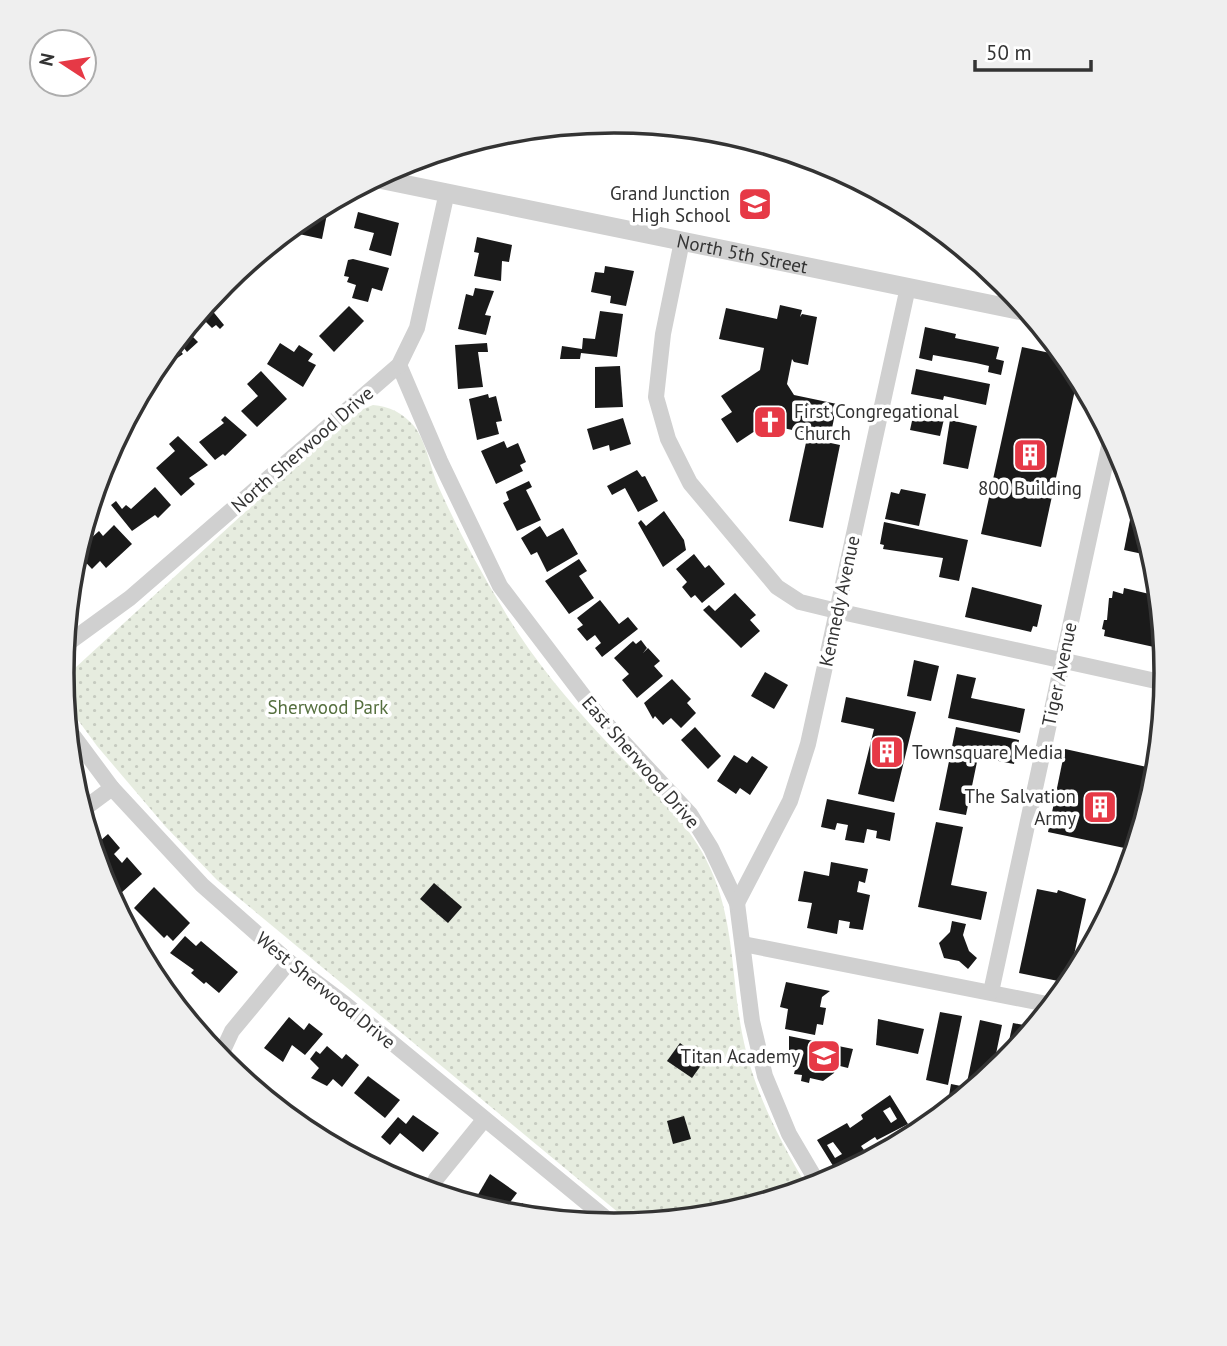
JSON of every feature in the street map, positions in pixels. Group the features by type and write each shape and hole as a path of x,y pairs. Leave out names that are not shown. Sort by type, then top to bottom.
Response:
{"street":[{"name":"North 5th Street","path":"391,181 1011,308"},
{"name":"North Sherwood Drive","path":"75,638 130,598 399,365 417,328 447,192"},
{"path":"682,242 663,334 656,397 668,439 690,483 777,587 800,601 837,611 1154,681"},
{"name":"Kennedy Avenue","path":"737,903 790,801 808,744 908,287"},
{"name":"East Sherwood Drive","path":"399,365 440,461 500,586 598,715 690,814 737,903 752,1021 765,1076 789,1134 813,1175"},
{"name":"Tiger Avenue","path":"991,992 1107,455"},
{"name":"West Sherwood Drive","path":"78,742 112,788 202,885 289,962 345,1004 483,1121 598,1213"},
{"path":"90,804 112,788"},
{"path":"743,944 1041,1003"},
{"path":"225,1047 233,1031 289,962"},
{"path":"435,1182 483,1121"}],"green space":[{"name":"Sherwood Park","path":"373,405 385,407 405,417 414,426 461,535 524,642 548,675 602,737 665,802 705,856 721,896 742,1033 753,1074 777,1132 803,1178 719,1203 649,1212 619,1213 217,880 165,826 76,717 75,668 353,413"}],"building":[{"path":"358,212 399,223 391,256 369,250 374,233 354,228"},
{"path":"327,216 322,239 299,234"},
{"path":"477,237 512,245 509,262 502,261 501,281 474,276 479,253 474,252"},
{"path":"348,260 389,268 382,291 372,288 368,302 352,298 356,285 347,282 349,277 344,276"},
{"path":"605,266 634,271 626,306 610,303 611,296 591,292 595,272 604,273"},
{"path":"475,288 494,291 485,315 491,316 486,335 458,329 466,294 473,296"},
{"path":"780,305 802,310 800,317 802,314 817,317 808,365 794,362 792,359 787,384 794,395 837,404 830,438 783,428 776,417 737,443 721,419 732,412 721,396 760,370 764,348 719,339 726,308 777,319"},
{"path":"349,306 364,321 334,352 319,336"},
{"path":"600,311 623,314 617,357 581,353 580,359 560,359 562,346 582,349 583,338 595,339"},
{"path":"213,312 224,325 220,329 216,325 212,328 205,321"},
{"path":"925,327 956,334 955,338 999,347 996,359 1004,361 1001,375 988,372 989,366 976,363 933,355 932,361 919,358"},
{"path":"192,336 198,342 187,352 183,347"},
{"path":"280,343 294,352 299,345 313,354 308,361 316,365 303,387 267,364"},
{"path":"487,343 488,352 478,352 483,387 458,389 455,345"},
{"name":"800 Building","path":"1022,347 1048,353 1074,393 1041,547 981,534"},
{"path":"620,366 623,407 595,408 595,367"},
{"path":"916,369 990,384 986,405 944,396 943,400 911,394"},
{"path":"261,371 287,399 257,427 241,411 258,396 247,384"},
{"path":"488,394 489,398 496,396 502,421 496,422 499,434 477,440 469,399"},
{"path":"914,412 944,419 940,436 910,430"},
{"path":"225,416 247,435 225,456 223,454 215,460 199,442 224,423 221,420"},
{"path":"623,418 631,444 610,451 609,445 593,450 587,429"},
{"path":"950,420 977,426 968,469 943,464"},
{"path":"178,436 208,465 189,478 195,484 181,496 156,468 175,451 169,444"},
{"path":"807,438 840,445 823,528 789,521"},
{"path":"504,441 507,448 518,443 526,462 520,465 523,471 496,484 481,451"},
{"path":"637,470 642,477 645,476 658,501 638,512 625,488 612,495 607,486"},
{"path":"529,481 532,487 526,490 541,520 517,531 503,503 509,500 506,492"},
{"path":"155,487 171,505 158,518 155,515 132,531 111,505 116,501 122,509 126,505 131,509"},
{"path":"901,489 926,494 919,526 885,519 891,492 899,494"},
{"path":"664,511 684,540 686,550 663,567 638,523 641,520 646,526"},
{"path":"1130,518 1140,553 1124,550"},
{"path":"884,522 968,540 959,581 939,577 943,558 883,549 884,545 880,544"},
{"path":"114,525 132,544 106,568 100,561 92,569 85,562 91,539 99,531 103,536"},
{"path":"540,526 547,537 563,528 578,554 547,572 537,552 531,555 521,538"},
{"path":"694,554 705,568 709,565 725,584 702,603 695,595 691,598 682,587 687,582 676,569"},
{"path":"579,559 587,571 579,576 594,598 569,614 545,581"},
{"path":"972,587 1042,605 1037,627 1033,626 1031,632 965,617"},
{"path":"1124,588 1147,593 1152,647 1104,636 1105,630 1102,629 1104,620 1107,620 1109,598 1112,598 1113,591 1123,594"},
{"path":"735,593 756,615 750,620 760,631 741,648 703,610 709,605 715,611"},
{"path":"600,600 619,624 628,617 638,629 602,657 595,648 601,643 595,635 587,641 577,629 583,625 577,618"},
{"path":"641,640 647,648 643,653 648,648 660,661 654,666 663,676 637,698 622,680 629,674 614,658 633,641 636,644"},
{"path":"914,660 939,666 931,701 907,696"},
{"path":"765,672 788,685 774,709 751,696"},
{"path":"957,674 976,678 971,698 1025,709 1020,733 948,718"},
{"path":"672,679 691,699 687,703 696,713 681,728 671,718 663,725 655,716 653,719 644,703"},
{"name":"Townsquare Media","path":"846,697 916,712 894,802 858,794 874,729 841,722"},
{"path":"695,727 721,756 708,769 681,740"},
{"path":"956,727 1019,740 1014,764 978,757 966,815 939,810"},
{"name":"The Salvation Army","path":"1065,749 1145,767 1125,848 1048,832"},
{"path":"734,755 747,763 752,756 768,767 750,795 740,788 736,794 717,781"},
{"path":"827,799 895,813 890,841 876,838 877,831 867,829 864,843 845,840 848,825 837,823 835,830 821,827"},
{"path":"936,822 963,827 951,885 987,892 981,920 918,907"},
{"path":"108,834 120,848 114,854 122,863 127,857 142,874 121,893 102,847 100,841"},
{"path":"831,862 868,869 865,883 859,881 857,892 870,895 863,930 849,928 850,922 839,920 837,934 807,928 812,903 798,901 804,871 829,876"},
{"path":"434,883 462,907 448,923 420,899"},
{"path":"154,887 190,923 173,941 167,935 164,938 134,908"},
{"path":"1037,889 1057,893 1058,890 1086,899 1074,954 1057,981 1019,973"},
{"path":"952,921 966,924 963,935 969,951 977,958 968,969 959,961 944,958 939,943 950,932"},
{"path":"185,936 196,946 201,941 238,972 219,993 206,982 204,984 191,973 194,970 170,953"},
{"path":"786,982 830,991 822,997 820,1007 826,1008 823,1025 817,1024 815,1035 785,1029 788,1009 780,1007"},
{"path":"940,1012 962,1016 948,1085 926,1080"},
{"path":"289,1017 304,1030 309,1023 323,1034 305,1055 292,1045 283,1062 264,1048"},
{"path":"878,1019 924,1029 918,1054 876,1045"},
{"path":"980,1020 1002,1025 996,1054 967,1081"},
{"path":"1013,1023 1023,1025 1019,1029 1009,1040"},
{"path":"789,1036 853,1049 848,1068 836,1065 834,1073 823,1081 810,1078 809,1083 801,1081 802,1075 794,1074 798,1057 789,1056"},
{"path":"680,1043 704,1061 692,1078 667,1061"},
{"path":"327,1046 342,1059 346,1054 359,1065 342,1087 333,1079 327,1086 311,1078 319,1068 310,1059 316,1051 320,1054"},
{"path":"368,1076 400,1100 385,1118 354,1093"},
{"path":"951,1084 961,1086 949,1096"},
{"path":"890,1095 908,1124 877,1140 875,1137 861,1146 864,1150 833,1166 817,1140 847,1123 850,1128 863,1119 861,1115","holes":["890,1107 897,1119 891,1123 883,1111","833,1142 842,1154 835,1158 827,1145"]},
{"path":"413,1115 439,1133 423,1152 400,1133 390,1145 381,1137 398,1117 406,1124"},
{"path":"684,1116 691,1139 673,1144 667,1121"},
{"path":"490,1174 517,1193 509,1203 477,1196"}],"place":[{"name":"Grand Junction High School","path":"755,204"},
{"name":"First Congregational Church","path":"770,422"},
{"name":"800 Building","path":"1030,455"},
{"name":"Townsquare Media","path":"887,752"},
{"name":"The Salvation Army","path":"1100,807"},
{"name":"Titan Academy","path":"824,1056"}]}
